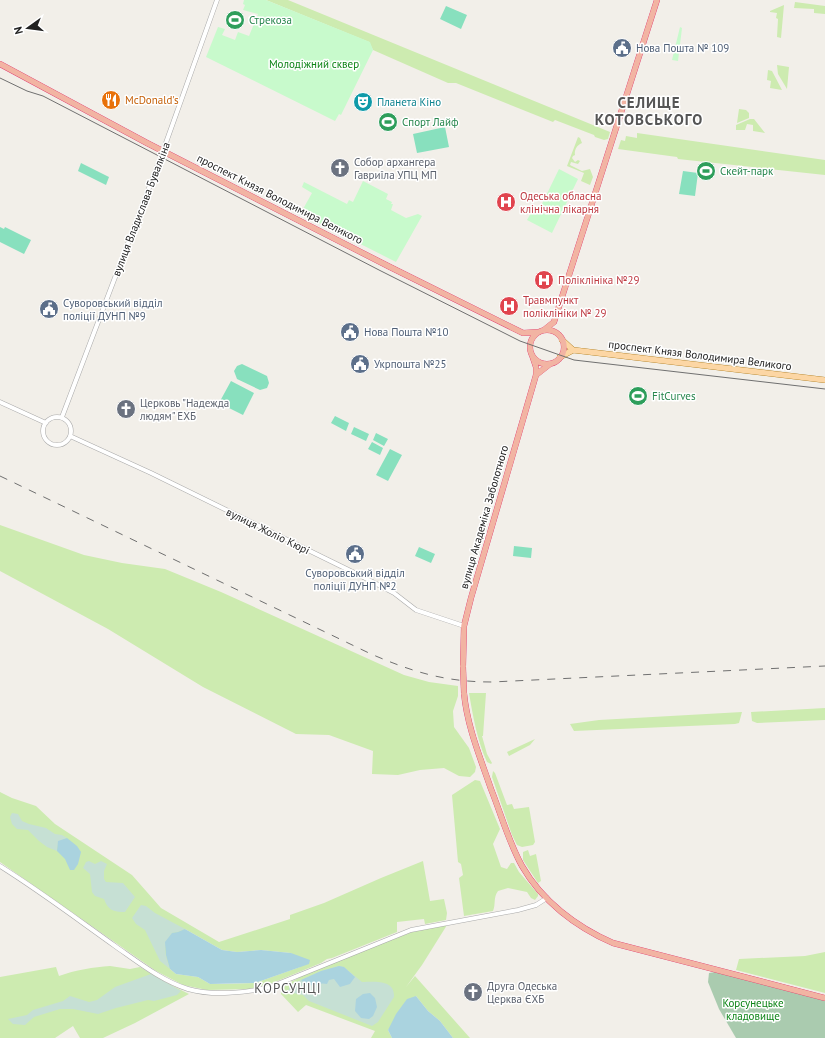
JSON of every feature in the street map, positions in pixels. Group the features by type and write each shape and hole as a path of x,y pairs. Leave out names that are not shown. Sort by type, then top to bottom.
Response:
{"highway":[{"path":"531,352 532,338 554,322 657,0"},
{"name":"проспект Князя Володимира Великого","path":"0,64 395,270 523,333 542,331"},
{"path":"536,375 560,357 563,350 561,338 554,322"},
{"path":"542,331 555,332 561,338"},
{"path":"523,333 531,352 540,362 551,363"},
{"name":"вулиця Академіка Заболотного","path":"531,352 536,367 536,375 464,626 464,692 473,738 516,853 527,875 558,910 579,925 613,943 825,998"}],"main road":[{"path":"560,357 573,350 561,338"},
{"name":"проспект Князя Володимира Великого","path":"573,350 825,380"}],"street":[{"name":"вулиця Владислава Бувалкіна","path":"62,418 163,150 217,0"},
{"path":"0,402 46,423"},
{"path":"53,417 62,418 69,423 71,427 70,436 64,443 53,444 45,436 44,427 53,417"},
{"name":"вулиця Жоліо Кюрі","path":"70,436 151,473 363,577 394,593 416,610 464,626"},
{"path":"0,866 141,964 174,984 198,992 249,992 270,987 411,930 518,910 536,905 547,898"}],"green space":[{"name":"Молодіжний сквер","path":"244,0 266,0 370,42 373,50 341,115 339,114 335,121 206,57 218,27 225,29 222,35 235,40 238,32 249,36 258,14 243,10 245,5 243,4"},
{"path":"266,0 288,0 610,132 608,139 604,140 595,137 594,135 555,120 553,122 456,83 448,83 373,50 369,42"},
{"path":"795,2 825,6 825,14 814,13 814,9 794,8"},
{"path":"784,5 781,38 777,37 777,13 770,11"},
{"path":"446,6 467,15 461,29 440,19"},
{"path":"680,27 682,28 678,61 672,60"},
{"path":"777,65 789,67 787,89 778,74"},
{"path":"768,70 772,71 782,90 770,88 771,81 767,80"},
{"path":"739,109 746,110 749,113 749,118 737,123"},
{"path":"750,119 754,119 765,133 753,131 753,125 747,124 745,130 736,130 736,125"},
{"path":"445,127 449,147 417,153 413,134"},
{"path":"637,133 825,160 825,175 678,159 677,157 618,149 621,140 625,141 626,136 637,138"},
{"path":"578,137 582,143 576,148 575,155 572,158 575,162 578,160 580,161 578,164 571,162 570,165 582,171 590,169 593,177 590,185 581,181 584,173 567,166"},
{"path":"81,163 109,177 106,185 78,171"},
{"name":"Скейт-парк","path":"703,164 711,165 710,178 701,177"},
{"path":"559,169 578,179 552,233 527,220 531,213 536,215 539,211 546,215 548,212 540,208"},
{"path":"683,171 698,173 695,196 679,194"},
{"path":"363,181 388,194 386,199 393,204 391,210 406,218 418,214 422,216 396,262 313,220 303,209 312,193 302,187 304,182 347,204 349,200 353,202"},
{"path":"0,227 4,229 5,227 31,240 24,254 0,242"},
{"path":"242,364 267,376 269,383 267,388 260,390 237,379 234,371 237,366"},
{"path":"231,381 254,393 243,415 219,403"},
{"path":"335,416 349,423 346,431 331,423"},
{"path":"354,427 369,434 366,441 351,434"},
{"path":"376,433 388,439 384,446 373,440"},
{"path":"372,442 383,448 380,455 368,449"},
{"path":"390,449 402,455 388,481 376,475"},
{"path":"0,525 84,555 122,563 165,569 221,592 404,675 429,682 458,686 458,696 453,711 454,727 469,748 476,767 475,772 470,777 459,776 444,768 420,770 398,775 372,774 373,751 329,735 296,734 203,687 108,629 0,571"},
{"path":"514,546 532,548 531,558 513,556"},
{"path":"419,547 435,554 431,563 415,556"},
{"path":"469,693 486,693 482,736 487,754 492,763 491,764 487,762 478,737"},
{"path":"825,708 825,720 757,723 752,721 751,712"},
{"path":"742,712 739,723 735,724 574,731 570,724 599,720"},
{"path":"535,739 530,745 509,756 507,752"},
{"path":"493,771 507,805 512,804 514,809 529,807 535,842 533,845 522,847 517,845 512,835 492,777"},
{"path":"475,780 480,781 500,829 493,844 501,867 507,869 511,863 514,863 519,872 538,894 538,896 535,900 531,898 527,892 508,888 498,891 493,911 464,916 459,878 463,875 461,864 458,862 452,795"},
{"path":"0,792 12,798 36,806 55,824 132,875 161,908 219,942 290,919 290,915 324,903 423,861 430,901 444,899 447,913 446,920 425,924 424,919 397,922 397,932 327,959 321,963 270,984 249,989 207,990 183,985 156,971 0,862","holes":["185,929 222,950 237,952 261,950 291,953 300,967 255,983 223,984 210,984 198,977 176,974 170,969"]},
{"path":"12,813 18,814 22,821 46,828 55,834 62,835 67,838 59,843 57,851 47,847 28,830 17,829 12,824 10,817"},
{"path":"528,850 530,856 536,854 541,881 538,883 523,860 523,852"},
{"path":"89,861 95,864 101,861 107,864 104,871 104,879 106,882 123,883 135,897 125,912 117,912 112,910 107,906 104,899 95,896 92,892 90,874 83,868 86,862"},
{"path":"141,905 146,906 155,913 185,929 172,933 167,942 165,950 170,969 160,961 145,930 136,924 132,918"},
{"path":"447,925 422,965 406,987 415,976 470,1038 453,1038 440,1021 428,1011 416,996 388,1030 392,1038 371,1038 375,1031 306,1005 298,1012 281,994 281,987 312,971 412,932"},
{"path":"825,952 825,993 736,970 739,959 805,956"},
{"path":"110,966 130,969 140,967 189,994 135,1023 103,1038 80,1038 73,1026 55,1038 0,1038 0,977 56,967 59,976 84,969"},
{"path":"339,966 344,967 362,982 378,982 387,984 391,987 394,997 378,1022 372,1026 309,1001 303,995 288,992 290,985 321,971"},
{"name":"Корсунецьке кладовище","path":"715,972 825,1000 825,1038 736,1038 719,1009 708,982 709,973"},
{"path":"151,974 181,991 177,995 154,1001 148,1000 98,1014 73,1009 60,1009 34,1017 25,1025 13,1024 8,1019 27,1015 33,1010 63,1001 70,996 89,1002 97,1000 115,987"}],"water":[{"path":"67,838 77,846 81,852 78,864 74,870 70,870 65,859 57,851 58,841"},
{"path":"185,929 222,950 237,952 261,950 291,953 310,960 309,964 255,983 210,984 198,977 176,974 170,969 166,955 165,942 172,933"},
{"path":"339,966 344,967 355,977 350,984 340,987 334,979 329,980 327,984 323,983 309,985 301,980 321,971"},
{"path":"370,993 375,998 377,1007 373,1016 369,1019 361,1018 355,1011 356,999 363,994"},
{"path":"416,996 428,1011 440,1021 453,1038 392,1038 388,1030 396,1014 407,999"}],"tram line":[{"path":"0,78 27,91 43,96 379,270 520,341 574,360 825,389"}],"railway":[{"path":"0,476 371,654 415,671 430,675 475,682 492,682 825,666"}],"place":[{"name":"Стрекоза","path":"235,20"},
{"name":"Нова Пошта № 109","path":"622,48"},
{"name":"McDonald's","path":"111,100"},
{"name":"Планета Кіно","path":"363,102"},
{"name":"Спорт Лайф","path":"388,122"},
{"name":"Собор архангера Гавриїла УПЦ МП","path":"340,168"},
{"name":"Скейт-парк","path":"706,171"},
{"name":"Одеська обласна клінічна лікарня","path":"506,202"},
{"name":"Поліклініка №29","path":"544,280"},
{"name":"Травмпункт поліклініки № 29","path":"509,306"},
{"name":"Суворовський відділ поліції ДУНП №9","path":"49,309"},
{"name":"Нова Пошта №10","path":"350,332"},
{"name":"Укрпошта №25","path":"360,364"},
{"name":"FitCurves","path":"638,396"},
{"name":"Церковь \"Надежда людям\" ЕХБ","path":"126,409"},
{"name":"Суворовський відділ поліції ДУНП №2","path":"355,554"},
{"name":"Друга Одеська Церква ЄХБ","path":"473,992"}],"district":[{"name":"СЕЛИЩЕ КОТОВСЬКОГО","path":"649,110"},
{"name":"КОРСУНЦІ","path":"288,988"}]}
